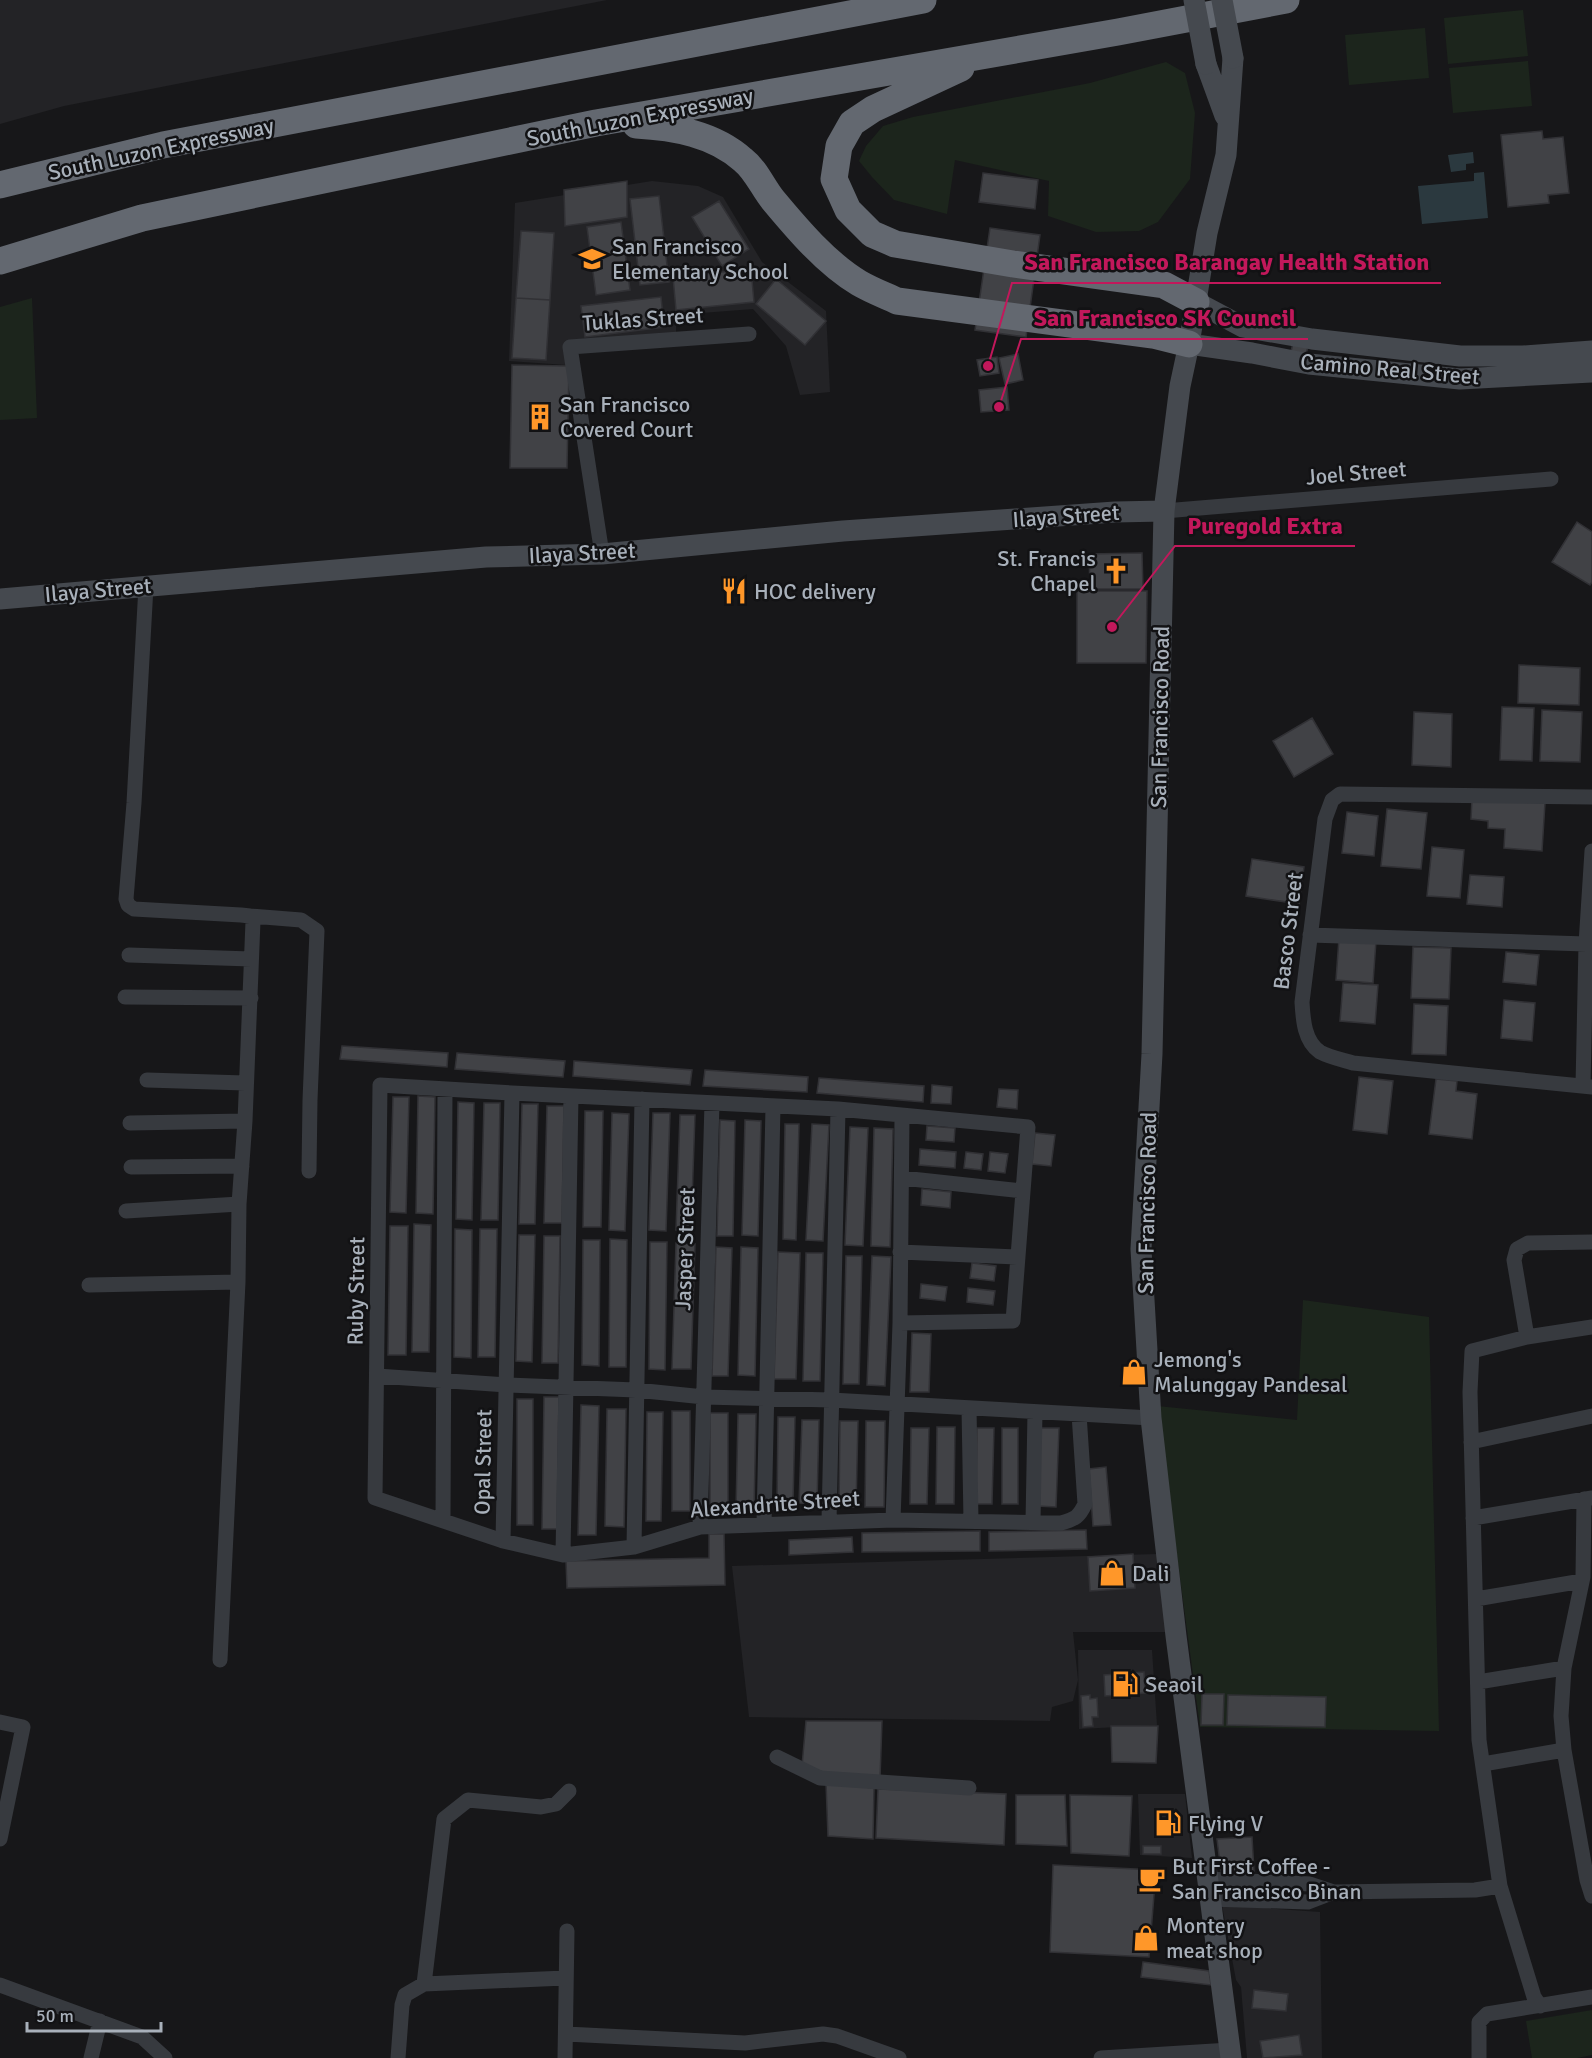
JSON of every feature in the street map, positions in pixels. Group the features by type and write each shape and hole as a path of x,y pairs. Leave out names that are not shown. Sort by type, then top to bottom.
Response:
{"highway":[{"name":"South Luzon Expressway","path":"0,184 163,145 923,0"},
{"name":"South Luzon Expressway","path":"0,261 142,218 596,123 1118,32 1286,0"},
{"path":"994,53 873,108 852,123 839,147 834,179 848,210 872,234 894,244 1013,264 1164,285 1196,302"},
{"path":"596,123 663,126 714,141 744,160 772,199 825,256 859,283 897,301 1153,335 1189,344"}],"main road":[{"path":"1194,0 1206,64 1228,125"},
{"name":"San Francisco Road","path":"1222,0 1233,58 1226,155 1208,233 1180,386 1164,511 1152,1054 1141,1249 1151,1418 1230,2054"},
{"name":"Camino Real Street","path":"1196,302 1243,327 1312,339 1468,356 1523,356 1592,351"},
{"name":"Camino Real Street","path":"1189,344 1309,364 1467,379 1592,372"},
{"path":"1467,379 1468,356"},
{"name":"Ilaya Street","path":"0,598 486,557 602,554 843,531 1115,512 1164,511"}],"street":[{"name":"Tuklas Street","path":"602,554 570,347 749,334"},
{"name":"Joel Street","path":"1164,511 1551,479"},
{"path":"146,586 134,803 126,899 128,905 134,909 301,920 317,932 309,1171"},
{"name":"Basco Street","path":"1588,1087 1353,1063 1320,1051 1312,1043 1304,1027 1302,1002 1325,819 1332,800 1340,794 1592,797"},
{"path":"1588,1087 1586,944 1592,851"},
{"path":"220,1660 238,1282 239,1204 251,998 254,921 250,916"},
{"path":"1310,935 1586,944"},
{"path":"129,955 251,959"},
{"path":"124,997 251,998"},
{"path":"147,1080 245,1083"},
{"name":"Ruby Street","path":"375,1497 381,1085 445,1089"},
{"path":"443,1520 445,1089 838,1109 1028,1127 1014,1321 900,1323"},
{"name":"Opal Street","path":"503,1540 513,1094"},
{"path":"563,1555 571,1096"},
{"path":"634,1547 642,1100"},
{"name":"Jasper Street","path":"700,1527 712,1103"},
{"path":"764,1524 773,1106"},
{"path":"829,1522 838,1109"},
{"path":"893,1520 900,1323 902,1116"},
{"path":"130,1123 245,1121"},
{"path":"131,1167 242,1166"},
{"path":"902,1178 1023,1191"},
{"path":"126,1211 239,1204"},
{"path":"1527,1337 1514,1260 1517,1249 1528,1243 1591,1247"},
{"path":"900,1252 1017,1257"},
{"path":"88,1285 238,1282"},
{"path":"1540,2006 1534,1997 1500,1886 1479,1740 1470,1392 1472,1351 1527,1337 1592,1327"},
{"path":"377,1376 507,1385 636,1390 704,1397 831,1400 1151,1418"},
{"path":"969,1408 970,1521"},
{"path":"1033,1522 1035,1412"},
{"name":"Alexandrite Street","path":"375,1497 503,1540 563,1555 634,1547 700,1527 893,1520 1061,1522 1074,1520 1080,1515 1084,1504 1079,1414"},
{"path":"1471,1442 1592,1416"},
{"path":"1473,1518 1588,1499 1582,1581 1564,1668 1561,1716 1564,1750 1587,1880 1592,1896"},
{"path":"1476,1599 1582,1581"},
{"path":"1478,1682 1564,1668"},
{"path":"0,1722 23,1727 0,1839"},
{"path":"1483,1764 1564,1750"},
{"path":"777,1757 820,1778 969,1788"},
{"path":"424,1984 444,1819 468,1800 542,1807 556,1804 569,1791"},
{"path":"1208,1889 1308,1902 1334,1892 1475,1890 1500,1886"},
{"path":"565,2058 567,1930"},
{"path":"398,2058 402,2005 405,1995 424,1984 565,1978"},
{"path":"0,1984 142,2037 165,2058"},
{"path":"1479,2058 1479,2022 1487,2014 1592,1997"},
{"path":"91,2058 100,2021"},
{"path":"566,2034 745,2043 824,2034 837,2036 898,2058"},
{"path":"1101,2058 1230,2054"}],"shaded area":[{"path":"0,0 607,0 64,106 0,124"},
{"path":"1523,10 1528,56 1448,64 1444,18"},
{"path":"1425,28 1429,78 1349,85 1345,35"},
{"path":"1528,61 1532,106 1453,113 1449,68"},
{"path":"1166,62 1185,73 1195,113 1190,179 1158,222 1139,231 1096,232 1048,216 1049,181 955,160 947,214 894,200 859,161 866,146 883,126 913,117 1090,83"},
{"path":"1473,152 1474,163 1466,164 1466,170 1451,172 1448,155"},
{"path":"1484,172 1488,218 1422,224 1418,186 1474,181 1474,173"},
{"name":"San Francisco Elementary School","path":"652,181 698,186 723,197 762,262 826,311 830,392 800,395 786,346 753,309 676,315 676,336 566,344 566,365 509,361 515,203"},
{"path":"32,298 37,418 0,420 0,307"},
{"path":"1303,1300 1429,1317 1439,1731 1200,1727 1157,1406 1297,1420"},
{"path":"1157,1554 1166,1632 1073,1632 1078,1680 1073,1701 1052,1707 1050,1721 749,1717 732,1566"},
{"path":"1078,1650 1152,1650 1157,1725 1079,1729"},
{"path":"1138,1794 1185,1794 1192,1858 1140,1855"},
{"path":"1222,1905 1320,1912 1322,2058 1247,2058 1241,1987 1236,1980"},
{"path":"1592,2010 1592,2055 1577,2058 1532,2058 1526,2021"}],"building":[{"path":"1542,131 1543,139 1563,137 1569,193 1548,195 1549,203 1508,207 1501,135"},
{"path":"983,173 1038,180 1035,209 979,202"},
{"path":"627,181 627,217 565,226 564,190"},
{"path":"659,196 669,282 640,285 630,199"},
{"path":"719,201 749,249 722,266 692,217"},
{"path":"621,222 630,290 596,295 587,227"},
{"path":"990,228 1040,235 1026,337 975,330"},
{"path":"521,231 554,233 550,300 516,298"},
{"path":"751,269 754,302 676,310 673,277"},
{"path":"776,279 826,321 805,345 756,304"},
{"path":"661,297 664,327 585,337 581,306"},
{"path":"516,298 550,300 546,360 512,358"},
{"path":"1293,343 1308,346 1305,359 1290,356"},
{"path":"1018,354 1023,380 1005,384 999,358"},
{"path":"997,357 999,373 980,376 977,360"},
{"name":"San Francisco Covered Court","path":"512,365 569,366 567,468 510,468"},
{"path":"1007,387 1009,410 981,412 979,390"},
{"path":"1577,522 1592,532 1592,582 1590,585 1552,562"},
{"name":"St. Francis Chapel","path":"1142,553 1143,589 1090,589 1089,554"},
{"path":"1077,591 1147,591 1146,663 1077,663"},
{"path":"1519,665 1580,668 1579,705 1518,703"},
{"path":"1502,707 1534,708 1532,761 1500,760"},
{"path":"1542,710 1582,712 1580,762 1540,761"},
{"path":"1414,712 1452,714 1451,767 1412,765"},
{"path":"1312,718 1333,754 1294,777 1273,741"},
{"path":"1472,798 1545,803 1542,851 1504,848 1505,829 1488,828 1488,821 1471,819"},
{"path":"1387,809 1427,813 1421,869 1381,866"},
{"path":"1347,812 1378,816 1374,856 1342,853"},
{"path":"1432,847 1464,850 1460,898 1427,896"},
{"path":"1252,859 1304,867 1299,904 1246,896"},
{"path":"1470,875 1504,877 1502,907 1467,904"},
{"path":"1339,938 1376,941 1373,983 1336,980"},
{"path":"1413,947 1451,948 1449,999 1411,998"},
{"path":"1506,952 1539,955 1536,985 1503,982"},
{"path":"1343,983 1378,985 1375,1024 1340,1021"},
{"path":"1504,1000 1535,1003 1532,1041 1501,1038"},
{"path":"1414,1004 1448,1006 1446,1055 1412,1054"},
{"path":"342,1046 448,1053 447,1067 340,1059"},
{"path":"457,1053 565,1061 563,1077 455,1069"},
{"path":"574,1061 692,1070 690,1085 573,1076"},
{"path":"705,1070 808,1077 807,1092 703,1086"},
{"path":"1359,1077 1393,1081 1387,1134 1353,1130"},
{"path":"819,1078 924,1086 923,1102 817,1093"},
{"path":"1436,1079 1457,1081 1456,1091 1477,1094 1472,1139 1429,1134"},
{"path":"932,1085 952,1087 951,1104 931,1103"},
{"path":"999,1089 1018,1090 1017,1109 997,1107"},
{"path":"418,1096 435,1097 433,1214 416,1213"},
{"path":"393,1097 409,1097 406,1213 390,1212"},
{"path":"458,1102 474,1103 472,1220 456,1219"},
{"path":"484,1103 500,1103 498,1220 481,1220"},
{"path":"522,1104 538,1104 535,1224 519,1224"},
{"path":"547,1106 564,1106 562,1223 544,1223"},
{"path":"585,1111 603,1111 601,1227 583,1227"},
{"path":"612,1113 629,1114 625,1231 609,1230"},
{"path":"653,1113 670,1113 666,1231 649,1230"},
{"path":"680,1115 695,1115 691,1230 676,1230"},
{"path":"720,1120 735,1121 733,1236 717,1236"},
{"path":"745,1120 761,1121 758,1236 742,1235"},
{"path":"785,1124 799,1124 796,1240 783,1239"},
{"path":"812,1124 829,1125 823,1241 806,1240"},
{"path":"927,1126 955,1128 954,1142 926,1140"},
{"path":"850,1127 868,1128 863,1246 845,1245"},
{"path":"874,1128 893,1129 890,1247 871,1246"},
{"path":"1035,1133 1055,1135 1051,1166 1032,1164"},
{"path":"920,1149 956,1152 955,1168 919,1165"},
{"path":"966,1152 983,1154 981,1170 964,1168"},
{"path":"990,1152 1008,1154 1005,1173 988,1171"},
{"path":"922,1189 951,1192 950,1208 921,1205"},
{"path":"414,1224 431,1225 429,1352 412,1352"},
{"path":"390,1226 408,1226 406,1355 388,1355"},
{"path":"455,1229 472,1230 471,1358 454,1357"},
{"path":"480,1229 497,1229 495,1357 478,1357"},
{"path":"519,1235 535,1235 532,1362 516,1361"},
{"path":"544,1236 560,1236 558,1363 542,1363"},
{"path":"610,1239 627,1240 626,1367 609,1367"},
{"path":"583,1240 600,1240 599,1366 582,1365"},
{"path":"650,1242 667,1242 665,1370 649,1369"},
{"path":"676,1243 695,1244 691,1369 672,1369"},
{"path":"716,1247 732,1248 728,1376 712,1376"},
{"path":"741,1247 758,1248 755,1376 738,1375"},
{"path":"778,1252 800,1253 796,1379 774,1379"},
{"path":"806,1253 823,1253 820,1381 803,1381"},
{"path":"846,1256 862,1256 859,1384 843,1384"},
{"path":"872,1256 891,1257 885,1386 867,1385"},
{"path":"972,1263 996,1266 994,1281 970,1278"},
{"path":"921,1284 947,1287 945,1301 920,1298"},
{"path":"968,1288 995,1291 993,1305 967,1302"},
{"path":"912,1333 931,1334 929,1392 910,1392"},
{"path":"544,1397 559,1397 557,1529 542,1529"},
{"path":"517,1399 533,1399 533,1525 517,1525"},
{"path":"581,1405 599,1406 596,1535 578,1535"},
{"path":"607,1409 626,1409 624,1527 605,1526"},
{"path":"672,1411 690,1411 690,1511 672,1511"},
{"path":"647,1412 663,1412 661,1521 646,1521"},
{"path":"710,1413 728,1413 728,1511 710,1511"},
{"path":"738,1414 756,1414 754,1510 736,1510"},
{"path":"778,1417 795,1417 793,1503 777,1503"},
{"path":"802,1420 819,1420 817,1504 799,1503"},
{"path":"840,1421 858,1421 856,1507 839,1507"},
{"path":"866,1421 885,1421 884,1507 865,1507"},
{"path":"937,1427 955,1427 954,1504 936,1504"},
{"path":"911,1428 929,1428 927,1504 910,1504"},
{"path":"977,1428 994,1428 992,1504 976,1504"},
{"path":"1002,1428 1018,1428 1018,1504 1002,1504"},
{"path":"1041,1428 1059,1428 1056,1507 1037,1506"},
{"path":"1106,1467 1111,1525 1093,1526 1089,1469"},
{"path":"1086,1530 1087,1549 989,1551 989,1532"},
{"path":"980,1531 980,1551 862,1552 862,1533"},
{"path":"709,1534 724,1534 725,1585 567,1588 566,1561 709,1558"},
{"path":"852,1537 853,1552 789,1555 789,1540"},
{"name":"Dali","path":"1133,1554 1135,1588 1090,1591 1088,1557"},
{"name":"Seaoil","path":"1144,1672 1145,1693 1105,1696 1104,1675"},
{"path":"1202,1694 1224,1694 1223,1725 1201,1725"},
{"path":"1090,1695 1090,1699 1097,1698 1098,1717 1092,1717 1093,1726 1083,1727 1081,1696"},
{"path":"1228,1695 1326,1697 1325,1727 1227,1725"},
{"path":"806,1721 882,1721 880,1779 838,1776 802,1766"},
{"path":"1111,1726 1158,1726 1156,1763 1112,1762"},
{"path":"826,1783 874,1788 873,1839 828,1836"},
{"path":"878,1789 1006,1794 1004,1845 876,1838"},
{"path":"1016,1795 1065,1795 1067,1846 1016,1844"},
{"path":"1070,1795 1132,1796 1129,1856 1071,1853"},
{"path":"1252,1837 1254,1871 1221,1871 1217,1839"},
{"path":"1143,1846 1161,1846 1161,1854 1143,1854"},
{"path":"1053,1865 1156,1870 1149,1957 1050,1952"},
{"path":"1143,1962 1209,1971 1211,1985 1141,1977"},
{"path":"1254,1990 1288,1994 1286,2011 1252,2008"},
{"path":"1299,2035 1302,2055 1263,2058 1260,2041"}],"place":[{"name":"San Francisco Elementary School","path":"592,259"},
{"name":"San Francisco Barangay Health Station","path":"988,366"},
{"name":"San Francisco SK Council","path":"999,407"},
{"name":"San Francisco Covered Court","path":"540,417"},
{"name":"St. Francis Chapel","path":"1116,571"},
{"name":"HOC delivery","path":"734,591"},
{"name":"Puregold Extra","path":"1112,627"},
{"name":"Jemong's Malunggay Pandesal","path":"1134,1372"},
{"name":"Dali","path":"1112,1573"},
{"name":"Seaoil","path":"1125,1684"},
{"name":"Flying V","path":"1168,1823"},
{"name":"But First Coffee - San Francisco Binan","path":"1152,1879"},
{"name":"Montery meat shop","path":"1146,1938"}]}
